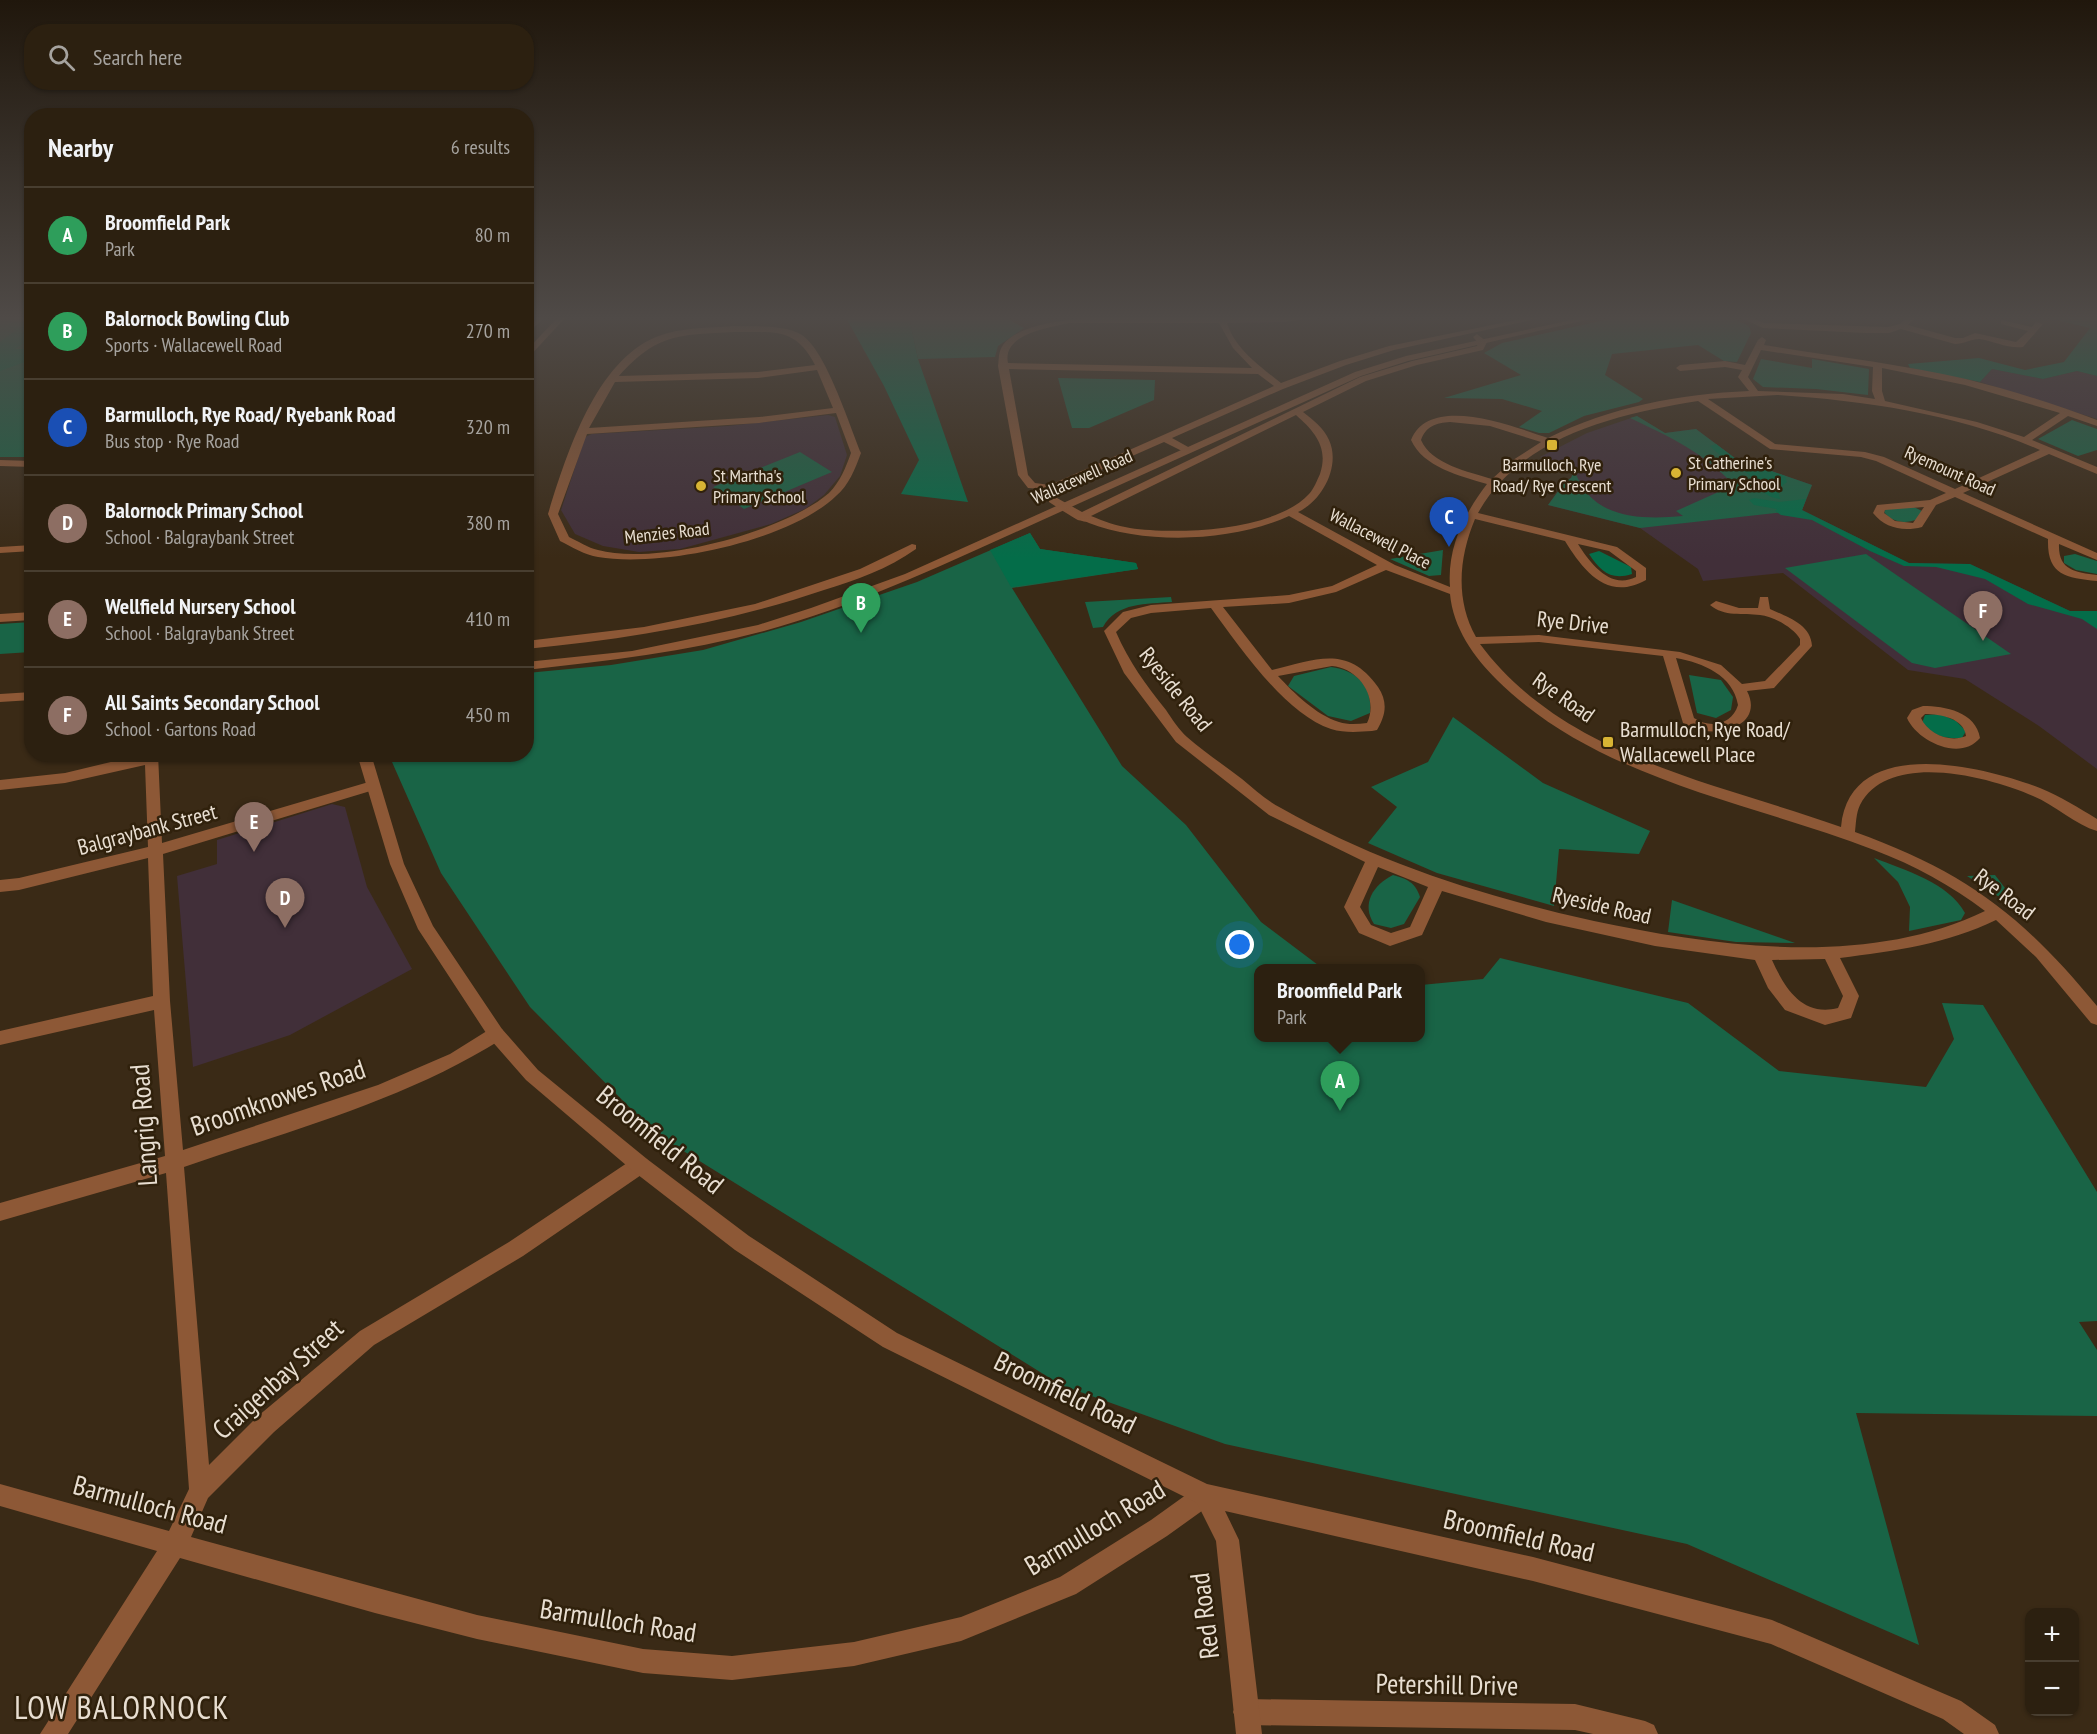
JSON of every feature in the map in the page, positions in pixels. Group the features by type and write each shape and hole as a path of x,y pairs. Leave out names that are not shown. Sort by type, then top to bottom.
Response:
{"street":[{"name":"Menzies Road","path":"601,397 582,431 553,514 564,539 596,553 636,557 698,550 751,536 800,516 830,497 847,477 856,453 832,397"},
{"name":"Wallacewell Road","path":"1008,397 1023,475 1032,486 1051,488 1257,397"},
{"name":"Wallacewell Road","path":"534,657 607,650 755,621 854,588 1058,503 1290,397"},
{"name":"Wallacewell Road","path":"1080,517 1324,397"},
{"name":"Rye Road","path":"1712,397 1618,414 1548,441 1515,463 1493,483 1471,515 1460,541 1455,566 1455,592 1464,624 1472,641 1502,678 1524,697 1602,748 1669,777 1848,834 1933,870 1998,912 2029,938 2052,961 2097,1018"},
{"name":"Rye Road","path":"1840,397 1881,402 1956,419 2025,441 2097,471"},
{"path":"1879,397 1881,402"},
{"path":"2021,397 2097,423"},
{"name":"Ryemount Road","path":"1700,398 1773,447 1869,455 2097,557"},
{"path":"582,431 737,422 837,410"},
{"path":"1058,503 1080,517 1131,531 1189,534 1245,527 1291,513 1314,496 1325,474 1328,453 1322,435 1296,410"},
{"path":"2025,441 2067,412"},
{"path":"1493,483 1432,460 1418,446 1416,437 1419,431 1425,425 1442,420 1470,419 1501,425 1548,441"},
{"path":"1164,438 1183,447"},
{"path":"1932,503 2049,450"},
{"path":"2077,462 2089,458"},
{"path":"0,463 24,464"},
{"path":"0,472 16,464"},
{"name":"Wallacewell Place","path":"1291,513 1387,565 1432,586 1455,592"},
{"path":"1471,515 1569,538 1613,549 1642,570 1642,578 1635,583 1618,583 1599,578 1587,566 1569,538"},
{"path":"2054,538 2054,558 2058,565 2076,574 2097,578"},
{"name":"Wallacewell Road","path":"534,665 632,655 692,634 737,613 806,593 861,573 903,554 912,547"},
{"path":"0,550 24,548"},
{"name":"Ryeside Road","path":"1387,565 1336,590 1289,599 1151,609 1127,615 1110,631 1130,672 1181,739 1274,811 1374,860 1437,884 1546,916 1655,940 1761,954 1830,953 1903,944 1967,927 1998,912"},
{"path":"1214,604 1270,674 1298,701 1332,724 1350,729 1372,727 1380,714 1378,697 1362,675 1348,664 1326,663 1270,674"},
{"path":"1668,654 1688,720 1695,727 1706,730 1719,729 1737,718 1745,709 1745,699 1740,688 1769,685 1806,646 1805,635 1798,628 1764,605 1738,612 1716,605"},
{"path":"0,618 24,616"},
{"name":"Wallacewell Road","path":"534,644 692,634"},
{"name":"Rye Drive","path":"1472,641 1531,638 1668,654 1710,664 1722,670 1740,688"},
{"path":"0,698 24,696"},
{"path":"1950,743 1960,770"},
{"path":"0,785 65,778 131,762"},
{"name":"Langrig Road","path":"151,762 162,1001 200,1490"},
{"name":"Broomfield Road","path":"366,762 397,864 426,929 496,1034 532,1075 640,1165 742,1243 890,1340 1205,1495 1533,1569 1772,1632 1952,1710 1986,1734"},
{"path":"1848,834 1853,804 1869,783 1886,775 1911,769 1960,770 2000,779 2038,793 2071,809 2097,826"},
{"name":"Balgraybank Street","path":"0,886 19,884 155,851 372,786"},
{"path":"1374,860 1352,907 1365,929 1390,940 1416,931 1437,884"},
{"path":"1761,954 1774,982 1791,1005 1824,1018 1845,1013 1851,996 1830,953"},
{"path":"0,1038 162,1001"},
{"name":"Broomknowes Road","path":"0,1212 173,1162 399,1085 456,1059 496,1034"},
{"name":"Craigenbay Street","path":"53,1734 176,1543 200,1490 266,1424 367,1338 516,1249 640,1165"},
{"name":"Barmulloch Road","path":"0,1496 176,1543 375,1601 477,1627 643,1661 732,1668 854,1654 961,1629 1068,1586 1159,1528 1205,1495"},
{"name":"Red Road","path":"1205,1495 1227,1540 1247,1723"},
{"name":"Petershill Drive","path":"1247,1723 1575,1717 1645,1734"}],"shaded area":[{"path":"2027,397 2097,397 2097,419"},
{"name":"St Martha's Primary School","path":"828,415 835,417 847,455 840,476 824,495 805,509 771,524 680,549 639,552 603,546 575,534 561,510 585,437 592,434 728,426"},
{"path":"1637,416 1665,433 1696,429 1736,459 1812,485 1802,510 1909,563 1970,564 2070,611 2097,611 2097,769 2039,726 1965,679 1908,670 1783,573 1703,581 1698,569 1640,528 1548,505 1565,482 1571,478 1574,471 1540,457 1587,433"},
{"path":"332,804 345,807 367,887 412,969 290,1035 193,1067 177,876 217,864 217,840"}],"green space":[{"path":"0,397 24,397 24,457 0,457"},
{"path":"889,397 931,397 968,502 901,494 919,460"},
{"path":"1063,397 1154,397 1154,400 1089,428 1072,428"},
{"path":"1640,397 1643,399 1584,416 1549,433 1539,433 1519,427 1542,411 1502,399 1444,398"},
{"path":"1637,416 1665,433 1696,429 1736,459 1812,485 1802,510 1640,528 1548,505 1565,482 1571,478 1574,471 1584,490 1595,501 1618,513 1631,516 1683,516 1676,511 1734,485 1698,454 1630,418"},
{"path":"2072,420 2097,429 2097,450 2078,456 2038,439"},
{"path":"1716,444 1736,459 1785,476 1787,482 1778,489 1780,499 1767,495 1749,475 1710,446"},
{"path":"800,452 832,472 744,509 713,487"},
{"path":"1754,498 1779,502 1806,499 1802,510 1909,563 1970,564 2070,611 2097,611 2097,629 2082,619 2028,604 1985,579 1936,567 1904,566 1812,520 1781,515 1775,511 1777,509 1754,505 1749,500"},
{"path":"1914,507 1922,511 1918,519 1908,522 1895,520 1884,512 1886,509"},
{"path":"1030,533 1040,549 1136,563 1138,569 1012,588 1122,766 1186,825 1261,922 1317,964 1254,964 1254,1042 1425,1042 1425,985 1483,979 1500,958 1688,1003 1779,1071 1926,1087 1954,1039 1942,1003 1983,1005 2097,1192 2097,1321 2079,1322 2097,1350 2097,1416 1856,1413 1919,1645 1687,1544 1225,1444 1061,1385 656,1134 530,1007 441,873 392,762 534,762 534,672 611,665 703,650 801,622 917,582"},
{"path":"1030,533 1040,549 1136,563 1138,569 1011,587 990,550"},
{"path":"1443,550 1441,575 1429,576 1390,559"},
{"path":"1599,551 1631,567 1632,574 1618,576 1602,570 1589,554"},
{"path":"1866,554 2011,654 1935,668 1912,663 1785,568"},
{"path":"2075,554 2097,561 2097,574 2076,570 2064,563 2064,556"},
{"path":"1171,597 1172,602 1143,604 1124,609 1109,619 1103,627 1093,628 1085,602"},
{"path":"24,622 24,652 0,654 0,624"},
{"path":"1331,667 1348,672 1361,681 1369,695 1370,713 1351,721 1328,716 1288,686 1294,676"},
{"path":"1689,675 1721,680 1733,697 1731,710 1716,718 1697,713"},
{"path":"1940,714 1956,721 1966,731 1962,738 1940,736 1922,723 1925,715"},
{"path":"1453,717 1543,783 1650,831 1639,854 1559,849 1554,906 1437,873 1368,843 1397,807 1371,787 1428,762"},
{"path":"1874,858 1925,879 1948,893 1965,913 1961,920 1909,931 1910,907 1898,882"},
{"path":"1393,875 1410,882 1420,897 1404,924 1391,928 1374,924 1370,917 1369,902 1380,884"},
{"path":"1995,875 2024,913 1967,876"},
{"path":"1672,900 1795,943 1736,942 1668,932"}],"place":[{"name":"Barmulloch, Rye Road/ Rye Crescent","path":"1552,445"},
{"name":"St Catherine's Primary School","path":"1676,473"},
{"name":"St Martha's Primary School","path":"701,486"},
{"name":"Barmulloch, Rye Road/ Ryebank Road","path":"1449,547"},
{"name":"Balornock Bowling Club","path":"861,633"},
{"name":"All Saints Secondary School","path":"1983,641"},
{"name":"Barmulloch, Rye Road/ Wallacewell Place","path":"1608,742"},
{"name":"Wellfield Nursery School","path":"254,852"},
{"name":"Balornock Primary School","path":"285,928"},
{"name":"Broomfield Park","path":"1340,1111"}],"district":[{"name":"LOW BALORNOCK","path":"122,1708"}]}
